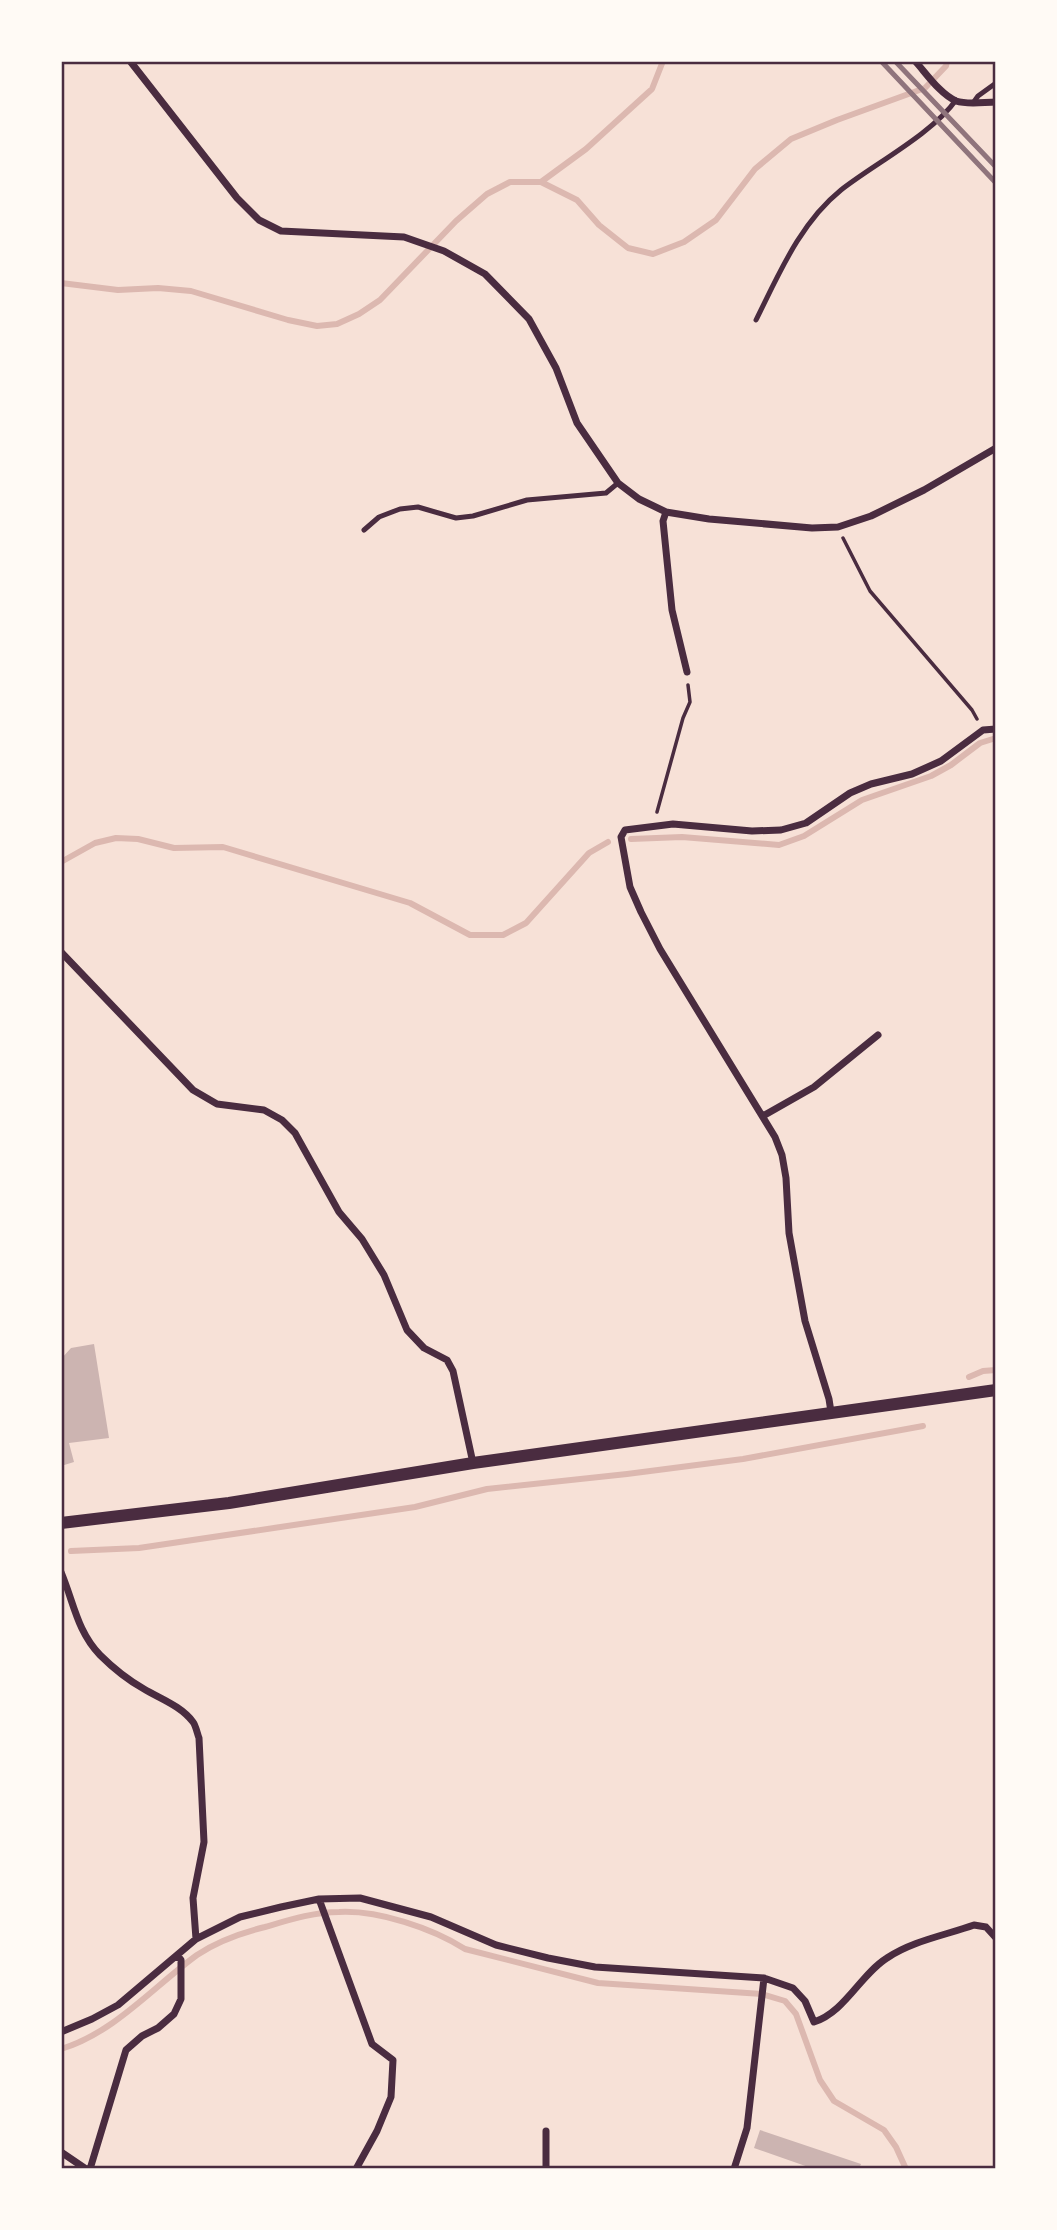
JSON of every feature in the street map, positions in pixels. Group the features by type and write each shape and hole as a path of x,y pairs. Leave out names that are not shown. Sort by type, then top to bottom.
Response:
{"street":[{"path":"915,61 943,91 956,100 973,103 996,102"},
{"path":"135,63 237,198 259,220 281,231 404,237 444,251 485,274 529,319 556,368 577,423 618,483 639,499 666,512 812,528 838,527 870,516 924,490 996,449"},
{"path":"666,512 663,521 672,610 687,672"},
{"path":"831,1412 805,1321 789,1233 782,1156 763,1116 660,949 630,887 621,837 625,830 673,824 781,831 806,823 850,793 871,784 912,774 941,761 983,730 996,729"},
{"path":"61,952 193,1090 217,1104 264,1110 282,1119 295,1133 339,1212 362,1239 384,1275 407,1330 424,1348 447,1360 453,1371 473,1463"},
{"path":"763,1116 814,1087 878,1035"},
{"path":"61,1523 229,1503 473,1463 996,1390"},
{"path":"61,1572 82,1632 99,1654 142,1688 174,1705 195,1724 199,1738 204,1842 193,1898 196,1939"},
{"path":"61,2032 92,2020 118,2005 196,1939 240,1917 319,1899 360,1898 431,1917 496,1945 595,1967 765,1978 793,1988 805,2001 814,2022 834,2011 870,1972 886,1958 901,1950 974,1925 986,1927 996,1938"},
{"path":"319,1899 372,2044 393,2060 391,2097 377,2131 356,2169"},
{"path":"61,2152 88,2169 126,2050 174,2014 181,1999 181,1960 177,1955"},
{"path":"733,2169 747,2128 765,1978"},
{"path":"546,2131 546,2169"}],"lane":[{"path":"973,103 996,83"},
{"path":"756,320 790,254 816,214 840,191 914,139 949,110 956,100"},
{"path":"364,530 379,517 400,509 418,507 456,518 474,516 527,500 606,493 618,483"}],"path":[{"path":"838,527 870,592 972,710 983,730"},
{"path":"654,825 683,718 690,702 687,672"}],"building":[{"path":"94,1344 109,1438 69,1443 74,1462 61,1466 61,1359 71,1348"},
{"path":"760,2130 861,2164 859,2169 814,2169 754,2148"}],"waterway":[{"path":"541,182 586,149 652,89 663,61"},
{"path":"61,283 118,290 158,288 191,291 288,320 317,326 337,324 380,300 456,221 487,194 510,182 541,182 577,200 599,225 628,248 653,254 684,242 716,220 755,169 791,139 925,88 946,66 947,61"},
{"path":"631,839 682,837 779,845 804,836 862,800 931,776 980,743 996,738"},
{"path":"61,862 95,843 116,838 138,839 174,848 223,847 410,903 470,935 503,935 526,923 589,853 608,842"},
{"path":"969,1377 983,1371 996,1370"},
{"path":"71,1551 139,1548 415,1507 487,1489 743,1459 923,1426"},
{"path":"61,2049 80,2042 116,2021 197,1955 221,1942 247,1932 311,1915 330,1912 370,1914 421,1928 465,1949 598,1983 762,1994 785,2001 796,2014 820,2080 834,2101 884,2130 906,2169"}],"railway":[{"path":"881,61 996,183"},
{"path":"895,61 996,167"}]}
